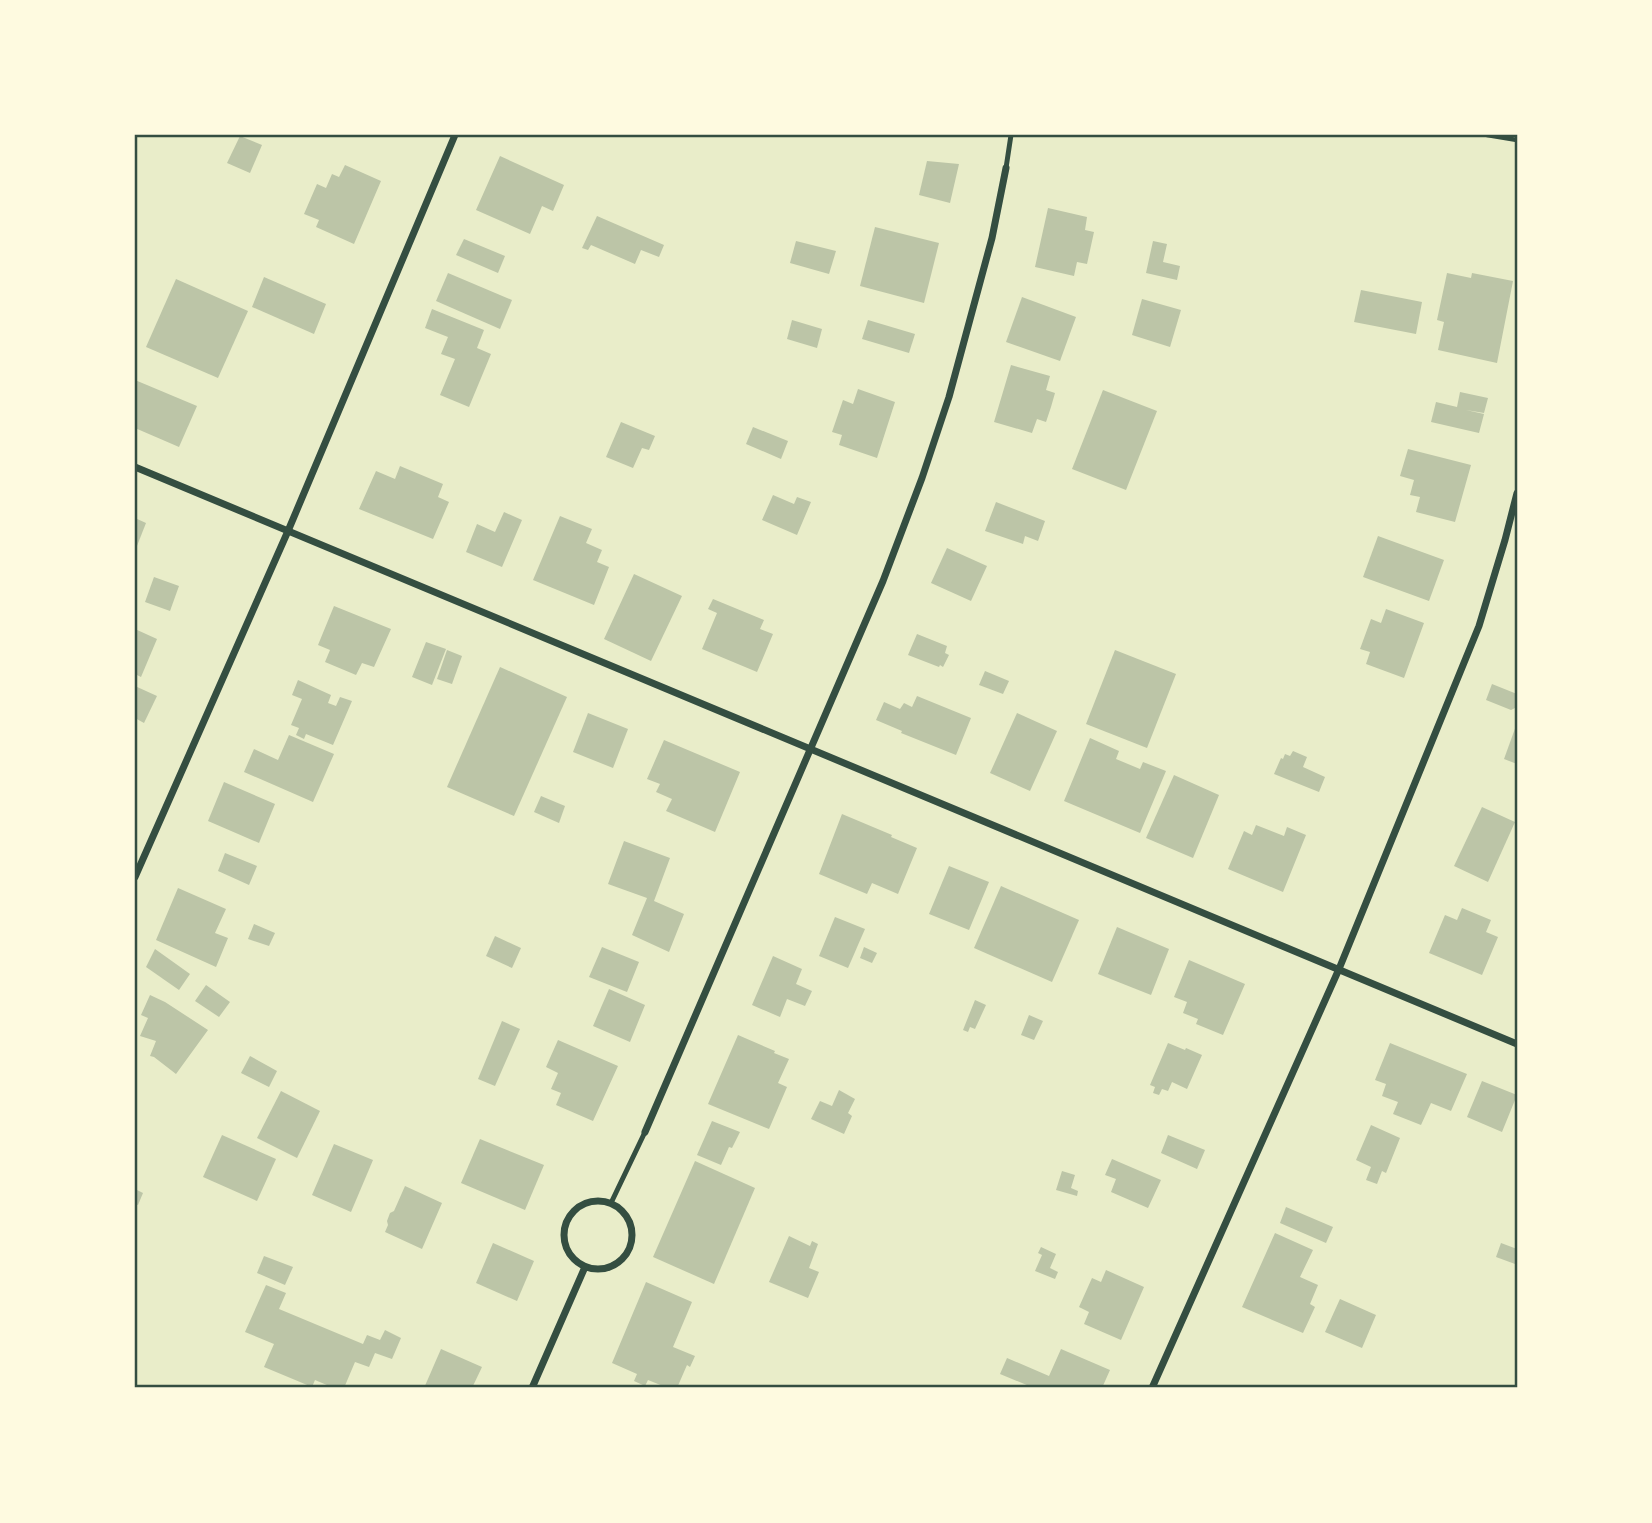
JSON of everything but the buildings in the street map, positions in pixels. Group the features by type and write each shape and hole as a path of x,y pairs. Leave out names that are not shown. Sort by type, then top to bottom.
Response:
{"street":[{"path":"135,877 288,530 455,135"},
{"path":"645,1132 883,581 949,397 988,252 1006,168"},
{"path":"135,467 1517,1044"},
{"path":"1152,1388 1339,969 1479,626 1517,493"},
{"path":"601,1200 611,1203 628,1219 632,1230 627,1253 619,1262 608,1268 585,1267 568,1253 563,1232 566,1222 580,1205 601,1200"},
{"path":"532,1388 585,1267"}],"lane":[{"path":"1006,168 1011,135"},
{"path":"611,1203 645,1132"}],"path":[{"path":"1487,135 1517,140"}]}
